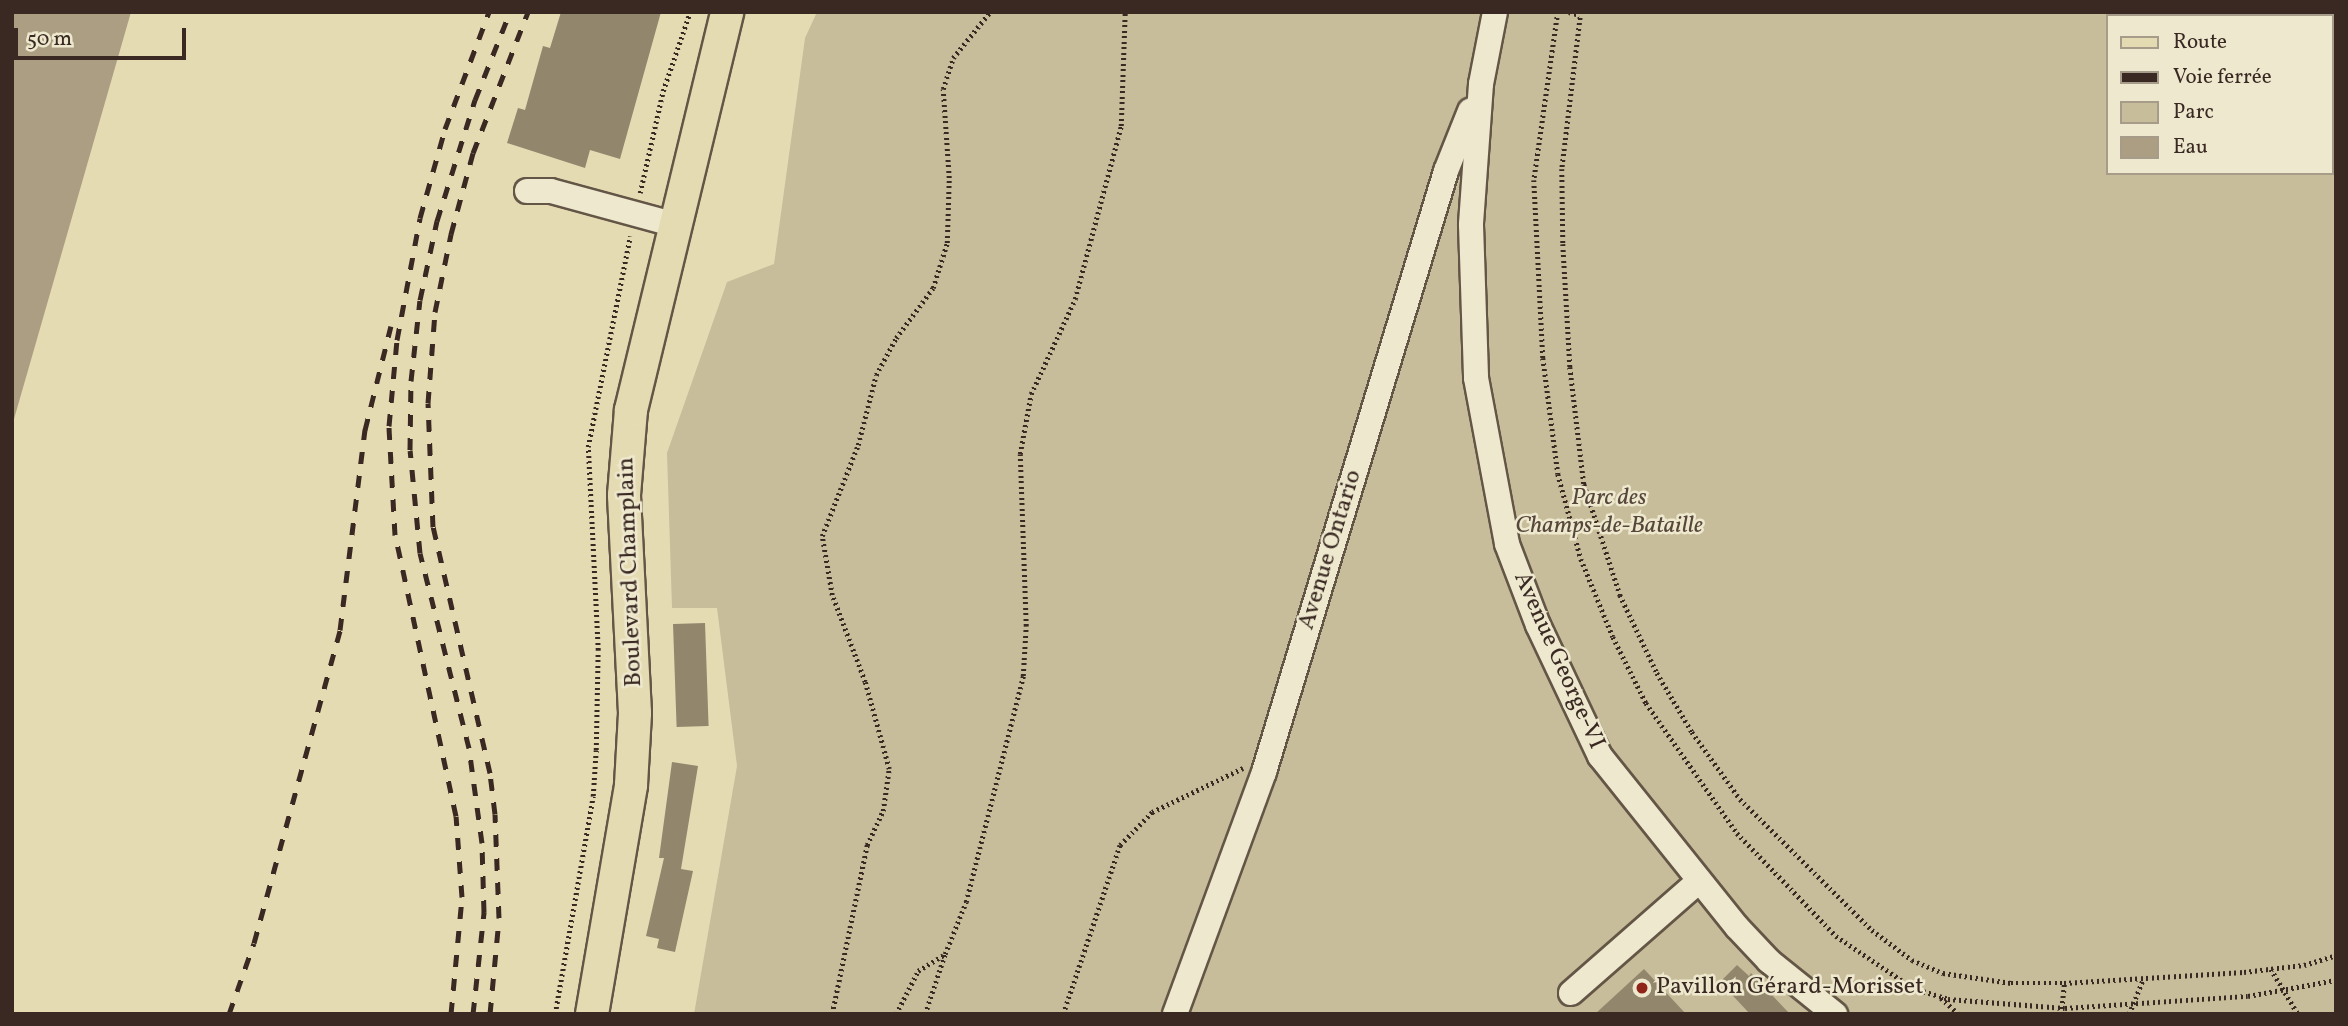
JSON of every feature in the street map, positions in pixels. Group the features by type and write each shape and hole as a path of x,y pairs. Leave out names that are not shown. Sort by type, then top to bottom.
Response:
{"main road":[{"name":"Boulevard Champlain","path":"592,1014 620,867 635,713 626,454 643,354 727,12"}],"street":[{"name":"Avenue George-VI","path":"1495,12 1481,84 1471,225 1476,378 1507,544 1538,625 1600,756 1699,881 1769,961 1835,1014"},
{"name":"Avenue Ontario","path":"1175,1014 1264,772 1430,221 1481,84"},
{"path":"527,191 551,191 676,225"},
{"path":"1430,221 1471,225"},
{"path":"1571,993 1699,881"}],"path":[{"path":"832,1014 867,845 883,811 888,769 865,682 832,595 821,553 822,536 858,445 876,375 896,338 933,288 947,243 949,178 943,89 953,58 990,12"},
{"path":"925,1014 966,902 1023,676 1026,626 1020,454 1031,394 1075,299 1121,126 1125,12"},
{"path":"1558,12 1534,180 1538,287 1558,474 1581,559 1646,703 1737,833 1836,936 1913,988 1938,996 2010,1007 2063,1011 2284,991 2336,980"},
{"path":"1569,12 1580,13 1562,169 1570,367 1584,485 1620,595 1657,673 1692,732 1740,799 1872,930 1912,960 1943,973 2011,983 2064,983 2272,969 2336,956"},
{"path":"1063,1014 1120,845 1135,825 1152,812 1238,769 1264,772"},
{"path":"896,1014 918,971 945,954"},
{"path":"2272,969 2298,1014"},
{"path":"2129,1014 2143,978"},
{"path":"2063,1011 2064,983"},
{"path":"1938,996 1959,1014"}],"green space":[{"name":"Parc des Champs-de-Bataille","path":"817,12 2336,12 2336,1014 694,1014 737,766 717,608 672,608 667,453 727,282 774,264 805,38"}],"water":[{"path":"12,12 131,12 12,426"}],"building":[{"path":"561,12 661,12 620,159 590,150 585,168 507,143 518,108 525,110 543,46 550,48"},
{"path":"705,623 709,726 677,727 673,624"},
{"path":"672,762 698,766 681,869 693,871 675,952 657,948 659,939 646,936 664,858 659,858"},
{"name":"Pavillon Gérard-Morisset","path":"1737,965 1749,976 1751,973 1790,1014 1750,1014 1720,982"},
{"name":"Pavillon Gérard-Morisset","path":"1644,969 1686,1014 1595,1014"}],"railway":[{"path":"451,1014 462,897 456,816 395,535 389,426 397,340 420,218 445,129 489,12"},
{"path":"473,1014 484,912 482,843 469,748 420,553 410,450 411,381 420,300 437,221 475,100 510,12"},
{"path":"490,1014 499,918 495,814 490,773 433,527 428,403 435,312 451,234 473,153 528,12"},
{"path":"229,1014 254,943 340,630 365,430 391,326"}],"place":[{"name":"Pavillon Gérard-Morisset","path":"1642,988"}]}
